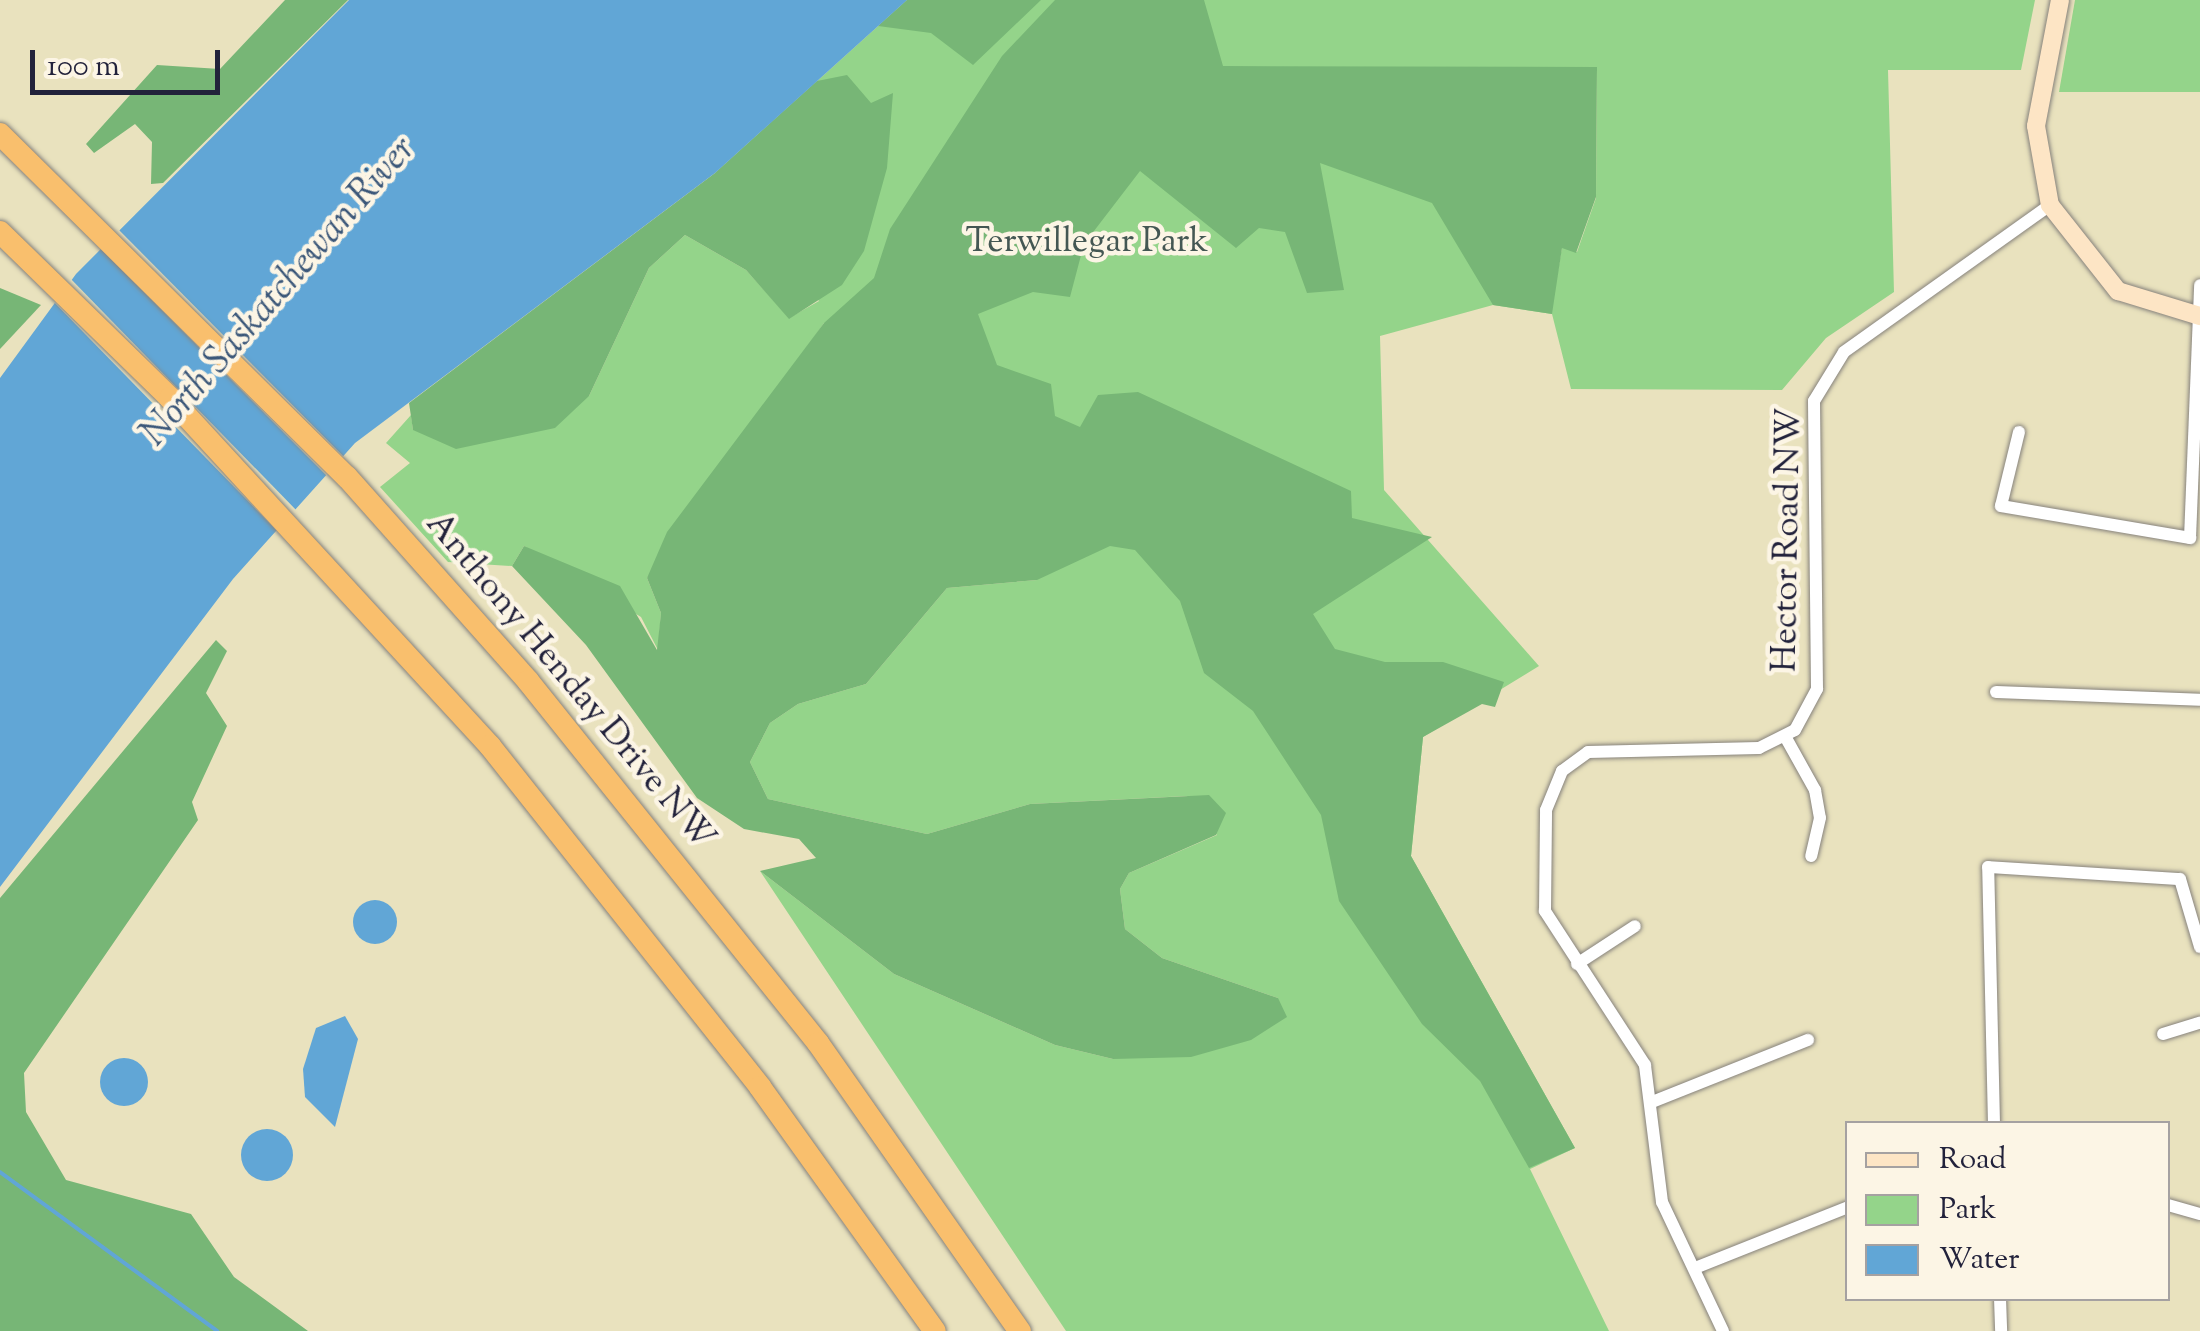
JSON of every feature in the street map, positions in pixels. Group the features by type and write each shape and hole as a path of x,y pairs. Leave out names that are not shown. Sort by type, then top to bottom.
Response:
{"highway":[{"name":"Anthony Henday Drive NW","path":"0,134 216,342 471,615 818,1043 1020,1331"},
{"path":"0,232 170,398 422,669 639,928 935,1331"}],"street":[{"path":"2060,0 2036,126 2050,206 2118,290 2197,315"},
{"name":"Hector Road NW","path":"1786,738 1816,690 1814,401 1844,352 2050,206"},
{"path":"2020,432 2000,506 2190,538 2200,285"},
{"path":"1996,692 2200,700"},
{"path":"1724,1331 1657,1185 1652,1102 1645,1065 1577,964 1556,940 1540,880 1540,840 1562,771 1588,752 1730,751 1786,738 1815,790 1820,818 1811,856"},
{"path":"1994,1121 1988,867 2180,878 2200,947"},
{"path":"1577,964 1635,926"},
{"path":"2162,1034 2200,1023"},
{"path":"1652,1102 1808,1040"},
{"path":"2170,1206 2200,1214"},
{"path":"1695,1268 1845,1208"},
{"path":"2000,1301 2001,1331"}],"green space":[{"path":"285,0 348,0 163,183 151,184 152,142 135,124 94,153 86,144 157,65 220,69"},
{"name":"Terwillegar Park","path":"907,0 2035,0 2021,70 1888,70 1894,292 1826,338 1782,390 1571,389 1552,314 1493,305 1380,336 1384,490 1539,666 1423,737 1411,856 1575,1148 1530,1169 1609,1331 1066,1331 760,871 894,974 1055,1045 1113,1059 1278,998 1162,958 1125,929 1120,889 1129,873 1217,835 1187,796 1030,804 927,834 768,799 750,762 770,723 798,704 866,684 947,588 1037,580 824,323 647,578 661,613 658,650 641,617 524,546 512,566 448,562 380,487 410,463 386,443 411,415 413,430 589,396 649,268 685,235 746,270 789,318 819,301 715,173","holes":["1548,67 1597,68 1596,198 1577,252 1562,247 1552,306"]},
{"path":"907,0 1041,0 973,65 931,33 878,26"},
{"path":"1055,0 1204,0 1223,66 1597,67 1596,197 1576,253 1562,248 1552,314 1493,305 1432,203 1320,163 1344,290 1307,293 1285,232 1259,228 1236,248 1140,171 1084,244 1070,297 1033,292 978,314 997,365 1051,384 1055,416 1080,427 1098,395 1138,392 1351,491 1352,518 1432,537 1313,614 1335,649 1385,662 1443,662 1504,682 1495,707 1482,704 1423,737 1411,856 1575,1148 1529,1168 1480,1081 1422,1024 1339,901 1321,815 1253,711 1204,673 1180,601 1135,550 1110,546 1037,580 947,588 866,684 798,704 770,723 750,762 768,799 927,834 1030,804 1209,795 1226,813 1216,835 1129,873 1120,889 1125,929 1162,958 1278,998 1287,1017 1251,1040 1191,1057 1113,1059 1055,1045 894,974 760,871 816,858 799,839 744,829 697,798 586,645 512,566 524,546 620,586 657,650 661,613 647,578 667,532 824,323 874,278 890,229 1002,56"},
{"path":"2075,0 2200,0 2200,92 2059,92"},
{"path":"847,75 871,103 893,93 887,168 864,251 842,285 789,319 746,270 685,235 649,268 589,396 555,428 456,449 413,430 409,403 715,173 817,81"},
{"path":"0,288 41,305 0,349"},
{"path":"216,640 227,651 206,693 227,726 192,802 198,820 24,1073 26,1112 66,1180 191,1214 234,1277 308,1331 0,1331 0,898"}],"water":[{"name":"North Saskatchewan River","path":"349,0 907,0 715,173 355,443 233,579 0,887 0,378 76,274"},
{"path":"375,900 390,907 397,922 390,937 375,944 360,937 353,922 360,907"},
{"path":"345,1016 358,1039 335,1127 305,1097 303,1069 316,1028"},
{"path":"124,1058 141,1065 148,1082 141,1099 124,1106 107,1099 100,1082 107,1065"},
{"path":"267,1129 285,1137 293,1155 285,1173 267,1181 249,1173 241,1155 249,1137"}],"pier":[{"path":"116,227 347,460 330,479 97,245"},
{"path":"68,276 299,513 280,534 51,299"}],"waterway":[{"path":"0,1172 217,1331"}]}
